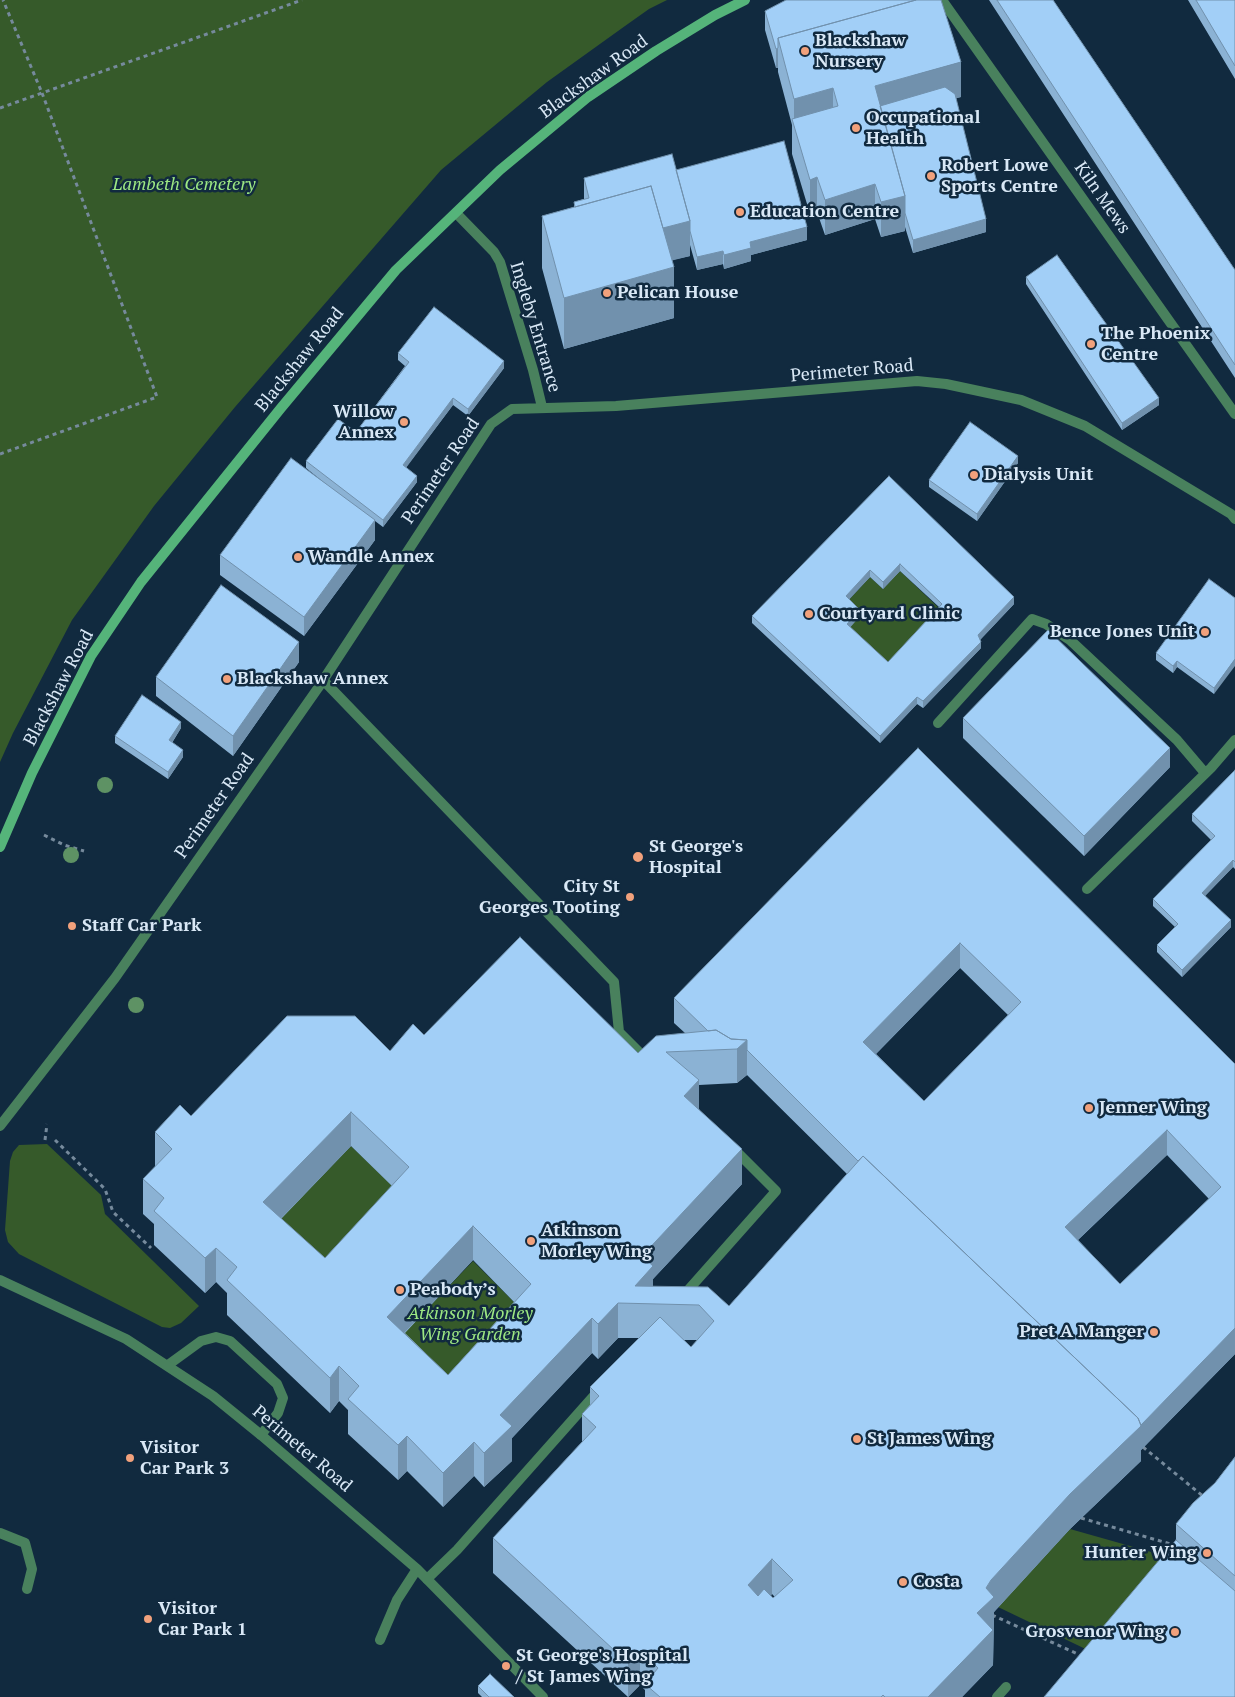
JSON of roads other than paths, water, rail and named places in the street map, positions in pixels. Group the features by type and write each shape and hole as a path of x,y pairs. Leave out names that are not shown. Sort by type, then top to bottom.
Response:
{"street":[{"name":"Blackshaw Road","path":"0,846 32,773 91,656 141,582 281,408 396,270 500,170 588,97 656,51 715,15 745,0"},
{"name":"Kiln Mews","path":"942,0 1235,414"},
{"name":"Ingleby Entrance","path":"456,212 494,252 500,262 533,370 542,407"},
{"name":"Perimeter Road","path":"0,1126 115,978 323,680 491,424 512,409 616,406 917,381 946,384 1021,400 1085,426 1231,514 1235,519"},
{"path":"938,723 1032,619 1046,624 1070,640 1177,740 1205,773"},
{"path":"323,680 614,982 619,1032 653,1066"},
{"path":"1086,889 1205,773 1235,740"},
{"path":"676,1303 776,1191 728,1143"},
{"name":"Perimeter Road","path":"0,1280 126,1339 213,1396 417,1569 543,1697"},
{"path":"168,1365 201,1341 216,1337 230,1340 277,1384 283,1398 278,1413 261,1435"},
{"path":"427,1579 457,1550 603,1385"},
{"path":"0,1533 25,1543 32,1569 27,1589"},
{"path":"380,1640 397,1600 417,1569"},
{"path":"997,1697 1006,1687"}],"place":[{"name":"Blackshaw Nursery","path":"805,51"},
{"name":"Occupational Health","path":"856,128"},
{"name":"Robert Lowe Sports Centre","path":"931,176"},
{"name":"Education Centre","path":"740,212"},
{"name":"Pelican House","path":"607,293"},
{"name":"The Phoenix Centre","path":"1091,344"},
{"name":"Willow Annex","path":"404,422"},
{"name":"Dialysis Unit","path":"974,475"},
{"name":"Wandle Annex","path":"298,557"},
{"name":"Courtyard Clinic","path":"809,614"},
{"name":"Bence Jones Unit","path":"1205,632"},
{"name":"Blackshaw Annex","path":"227,679"},
{"name":"St George's Hospital","path":"638,857"},
{"name":"City St Georges Tooting","path":"630,897"},
{"name":"Staff Car Park","path":"72,926"},
{"name":"Jenner Wing","path":"1089,1108"},
{"name":"Atkinson Morley Wing","path":"531,1241"},
{"name":"Peabody’s","path":"400,1290"},
{"name":"Pret A Manger","path":"1154,1332"},
{"name":"St James Wing","path":"857,1439"},
{"name":"Visitor Car Park 3","path":"130,1458"},
{"name":"Hunter Wing","path":"1207,1553"},
{"name":"Costa","path":"903,1582"},
{"name":"Visitor Car Park 1","path":"148,1619"},
{"name":"Grosvenor Wing","path":"1175,1632"},
{"name":"St George's Hospital / St James Wing","path":"506,1666"}],"park label":[{"name":"Lambeth Cemetery","path":"184,185"},
{"name":"Atkinson Morley Wing Garden","path":"470,1324"}]}
